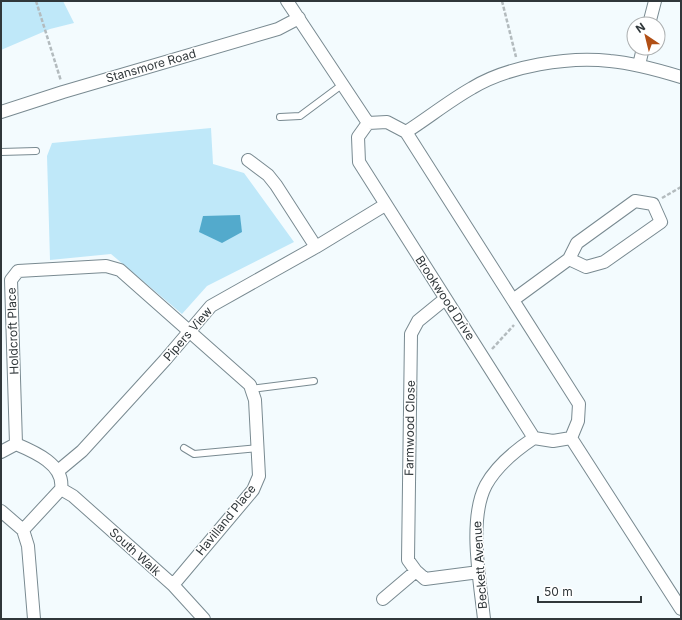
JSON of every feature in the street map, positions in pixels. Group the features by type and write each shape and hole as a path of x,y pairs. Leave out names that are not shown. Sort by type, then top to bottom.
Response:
{"street":[{"path":"287,1 368,123 387,122 406,132 579,404 578,421 571,438"},
{"path":"651,16 655,1"},
{"name":"Stansmore Road","path":"1,112 63,92 278,29 299,18"},
{"path":"639,65 641,56"},
{"path":"406,132 473,87 519,68 562,61 609,60 639,65 681,77"},
{"name":"Brookwood Drive","path":"368,123 358,137 358,162 534,438"},
{"path":"248,160 268,175 276,185 316,247"},
{"path":"513,300 569,259 577,243 635,201 653,204 661,222 604,262 586,268 569,259"},
{"name":"Pipers View","path":"58,471 82,451 211,306 316,247 385,205"},
{"name":"Holdcroft Place","path":"16,444 11,280 18,271 106,266 120,270 189,332"},
{"name":"Farmwood Close","path":"416,570 408,560 411,334 418,321 445,299"},
{"name":"Havilland Place","path":"173,585 253,490 260,476 255,400 250,385 189,332"},
{"path":"534,438 553,441 571,438"},
{"name":"Beckett Avenue","path":"484,619 476,520 486,485 513,453 534,438"},
{"path":"571,438 681,609"},
{"path":"1,452 16,444 39,454 58,471 61,478 61,489 23,530"},
{"name":"South Walk","path":"61,489 73,496 173,585 204,619"},
{"path":"1,511 23,530 28,546 34,619"},
{"path":"382,599 416,570 425,579 479,572"}],"lane":[{"path":"280,116 300,116 343,84"},
{"path":"1,152 36,152"},
{"path":"251,389 314,381"},
{"path":"184,448 194,454 258,448"}],"path":[{"path":"36,1 63,92"},
{"path":"502,1 519,68"},
{"path":"653,204 681,187"},
{"path":"484,358 523,316"}],"shaded area":[{"path":"1,1 63,1 74,23 50,29 1,50"},
{"path":"211,128 213,164 244,173 294,242 207,286 182,314 111,254 50,260 47,156 52,143"}],"water":[{"path":"240,215 242,232 222,243 199,232 203,216"}]}
